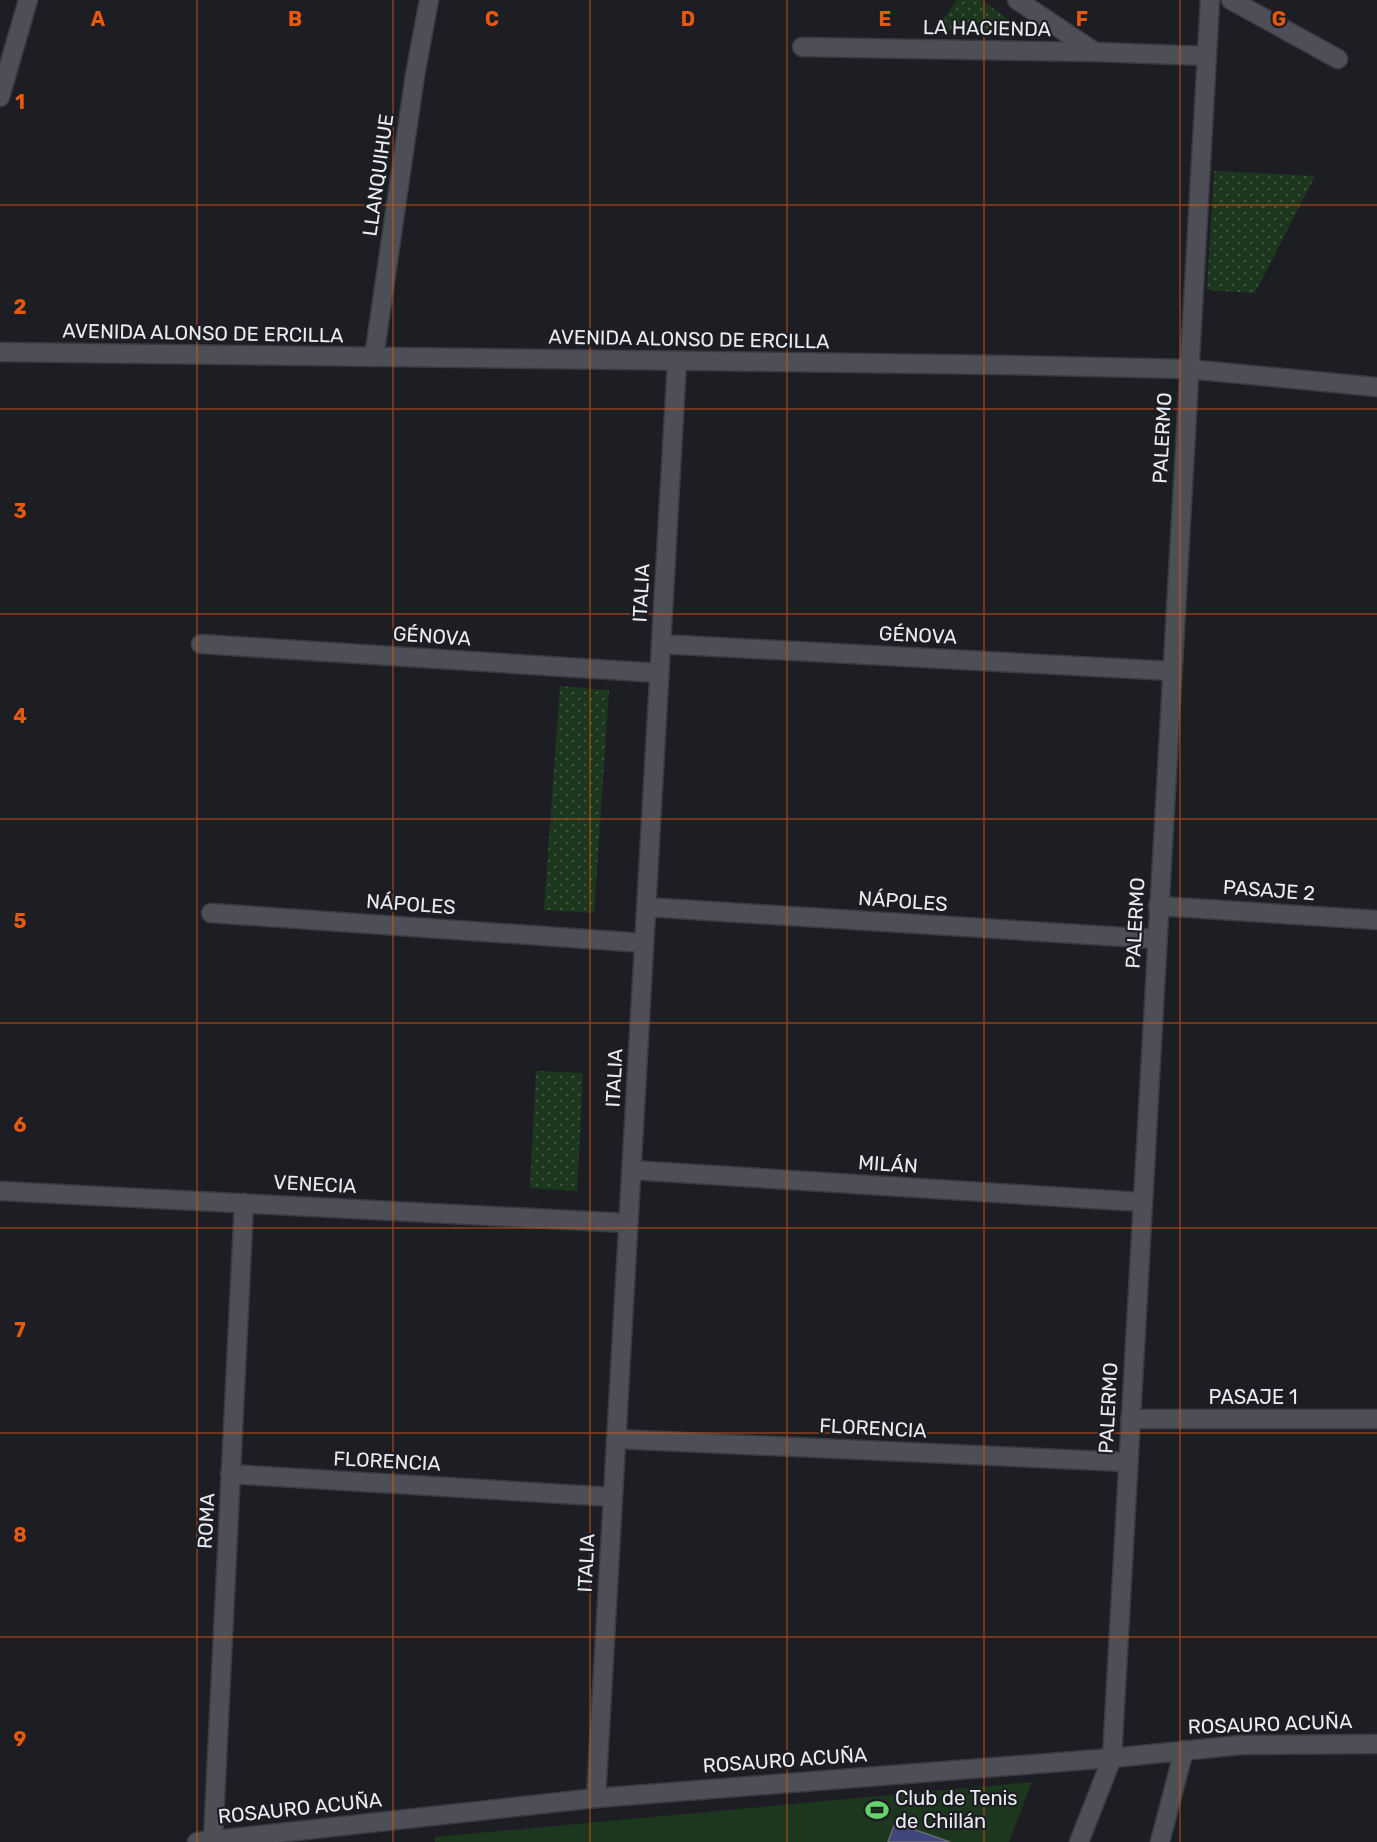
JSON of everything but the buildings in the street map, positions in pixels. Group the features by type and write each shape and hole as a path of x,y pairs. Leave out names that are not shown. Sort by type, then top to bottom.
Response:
{"street":[{"path":"0,97 28,0"},
{"name":"LLANQUIHUE","path":"374,357 415,75 429,0"},
{"path":"1017,0 1095,52"},
{"name":"PALERMO","path":"1078,1842 1112,1758 1210,0"},
{"path":"1231,0 1338,59"},
{"name":"LA HACIENDA","path":"802,47 1207,56"},
{"name":"AVENIDA ALONSO DE ERCILLA","path":"0,352 1188,369 1377,387"},
{"name":"ITALIA","path":"596,1798 677,361"},
{"name":"GÉNOVA","path":"201,644 659,673"},
{"name":"GÉNOVA","path":"661,644 1172,671"},
{"name":"PASAJE 2","path":"1158,906 1377,920"},
{"name":"NÁPOLES","path":"646,907 1156,939"},
{"name":"NÁPOLES","path":"211,913 644,943"},
{"name":"MILÁN","path":"631,1170 1142,1202"},
{"name":"VENECIA","path":"0,1191 628,1223"},
{"name":"ROMA","path":"205,1841 230,1474 244,1203"},
{"name":"PASAJE 1","path":"1130,1419 1377,1419"},
{"name":"FLORENCIA","path":"616,1439 1127,1462"},
{"name":"FLORENCIA","path":"230,1474 613,1497"},
{"name":"ROSAURO ACUÑA","path":"205,1841 596,1798 1112,1758 1241,1745 1377,1744"},
{"path":"1160,1842 1184,1750"}],"green space":[{"path":"957,0 981,0 1026,32 935,30"},
{"path":"1214,171 1315,176 1255,293 1207,290"},
{"path":"560,686 609,690 594,913 544,910"},
{"path":"536,1071 583,1073 577,1191 530,1188"},
{"name":"Club de Tenis de Chillán","path":"1032,1782 1009,1842 435,1842 435,1837"}],"place":[{"name":"Club de Tenis de Chillán","path":"877,1810"}]}
